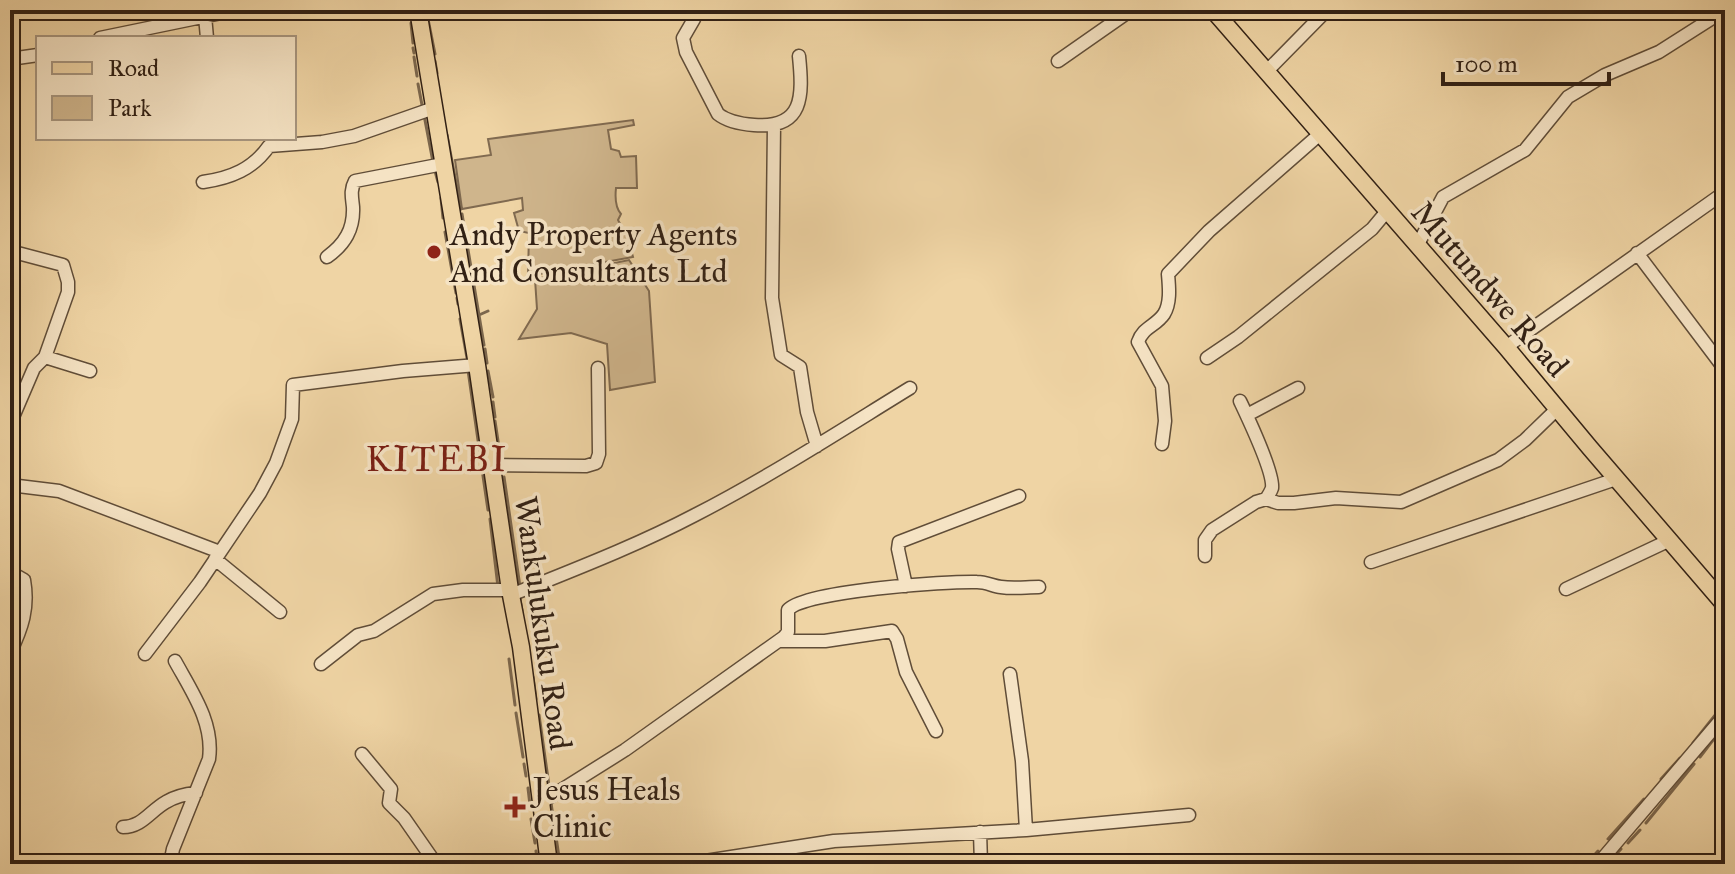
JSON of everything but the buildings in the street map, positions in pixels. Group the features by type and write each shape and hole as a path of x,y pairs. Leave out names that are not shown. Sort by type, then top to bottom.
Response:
{"main road":[{"name":"Mutundwe Road","path":"1213,10 1725,605"},
{"name":"Wankulukuku Road","path":"422,11 434,108 521,647 549,864"}],"street":[{"path":"109,36 236,10"},
{"path":"692,10 694,19 683,35 683,41 718,114 725,119 742,124 774,125 784,122 796,112 802,80 799,56"},
{"path":"1058,61 1131,10"},
{"path":"1267,71 1327,10"},
{"path":"1417,246 1443,197 1525,150 1553,113 1579,89 1659,52 1725,10"},
{"path":"207,36 211,13"},
{"path":"10,59 36,55"},
{"path":"203,182 245,170 259,160 269,146 354,136 434,108"},
{"path":"774,125 774,312 781,355 800,367 807,412 817,446"},
{"path":"1162,444 1165,421 1162,386 1138,342 1141,331 1163,316 1168,306 1168,274 1209,231 1320,134"},
{"path":"327,257 342,246 350,230 353,209 351,189 355,181 443,164"},
{"path":"1506,347 1725,192"},
{"path":"1207,358 1238,337 1372,229 1387,211"},
{"path":"10,251 63,265 67,272 68,292 45,357 34,368 19,401 10,440"},
{"path":"1637,253 1720,363"},
{"path":"45,357 90,371"},
{"path":"145,654 178,614 260,493 276,463 292,419 293,385 477,365"},
{"path":"492,465 586,466 596,463 599,454 598,368"},
{"path":"321,664 358,635 374,631 433,594 463,590 510,592 570,572 693,516 817,446 910,388"},
{"path":"1247,415 1298,388"},
{"path":"1240,401 1271,480 1272,489 1266,499"},
{"path":"1205,556 1205,540 1212,530 1256,502 1266,499 1278,503 1336,498 1401,502 1498,460 1525,440 1557,409"},
{"path":"1371,562 1616,479"},
{"path":"10,485 59,491 217,556 280,612"},
{"path":"906,586 899,542 1019,496"},
{"path":"1566,589 1670,540"},
{"path":"10,572 24,580 27,598 24,623 10,653"},
{"path":"539,804 625,750 779,641 788,632 788,610 795,604 838,594 906,586 982,582 998,587 1039,587"},
{"path":"779,641 825,641 892,631 906,672 936,731"},
{"path":"170,864 211,748 207,721 175,661"},
{"path":"1010,674 1022,761 1026,830"},
{"path":"1598,864 1725,715"},
{"path":"362,754 391,789 389,803 404,818 436,864"},
{"path":"123,827 133,827 180,795 196,793"},
{"path":"686,864 834,841 1026,830 1189,815"},
{"path":"980,832 981,864"}],"green space":[{"path":"633,120 634,125 608,130 611,149 619,151 621,157 636,156 637,188 616,188 621,214 618,220 628,238 633,257 528,276 529,233 519,231 514,213 523,210 522,198 462,209 455,160 491,155 488,139"},
{"path":"629,260 649,291 655,382 610,390 607,344 571,333 519,339 537,309 535,279"}],"waterway":[{"path":"427,14 435,54"},
{"path":"411,23 413,43"},
{"path":"413,48 414,53"},
{"path":"414,57 417,76"},
{"path":"435,61 437,73"},
{"path":"418,84 422,105"},
{"path":"424,115 433,162"},
{"path":"447,135 461,209"},
{"path":"435,171 438,182"},
{"path":"441,198 443,218"},
{"path":"462,214 484,345"},
{"path":"445,232 456,293"},
{"path":"457,298 458,304"},
{"path":"479,315 488,311"},
{"path":"460,319 467,358"},
{"path":"485,349 487,363"},
{"path":"468,370 481,461"},
{"path":"488,371 493,397"},
{"path":"493,402 495,417"},
{"path":"495,421 501,461"},
{"path":"482,469 488,510"},
{"path":"504,477 520,587"},
{"path":"490,519 498,587"},
{"path":"520,599 522,611"},
{"path":"509,659 515,705"},
{"path":"533,677 536,699"},
{"path":"1693,743 1724,704"},
{"path":"516,713 523,757"},
{"path":"539,715 550,793"},
{"path":"1700,757 1723,727"},
{"path":"1661,779 1680,758"},
{"path":"524,764 526,776"},
{"path":"1646,823 1694,764"},
{"path":"528,788 530,805"},
{"path":"1608,839 1644,799"},
{"path":"551,803 560,864"},
{"path":"531,819 535,843"},
{"path":"1628,843 1640,830"},
{"path":"1607,864 1621,849"},
{"path":"536,851 538,864"},
{"path":"1586,864 1598,851"}],"place":[{"name":"Andy Property Agents And Consultants Ltd","path":"434,252"},
{"name":"Jesus Heals Clinic","path":"515,807"}],"district":[{"name":"KITEBI","path":"437,459"}]}
